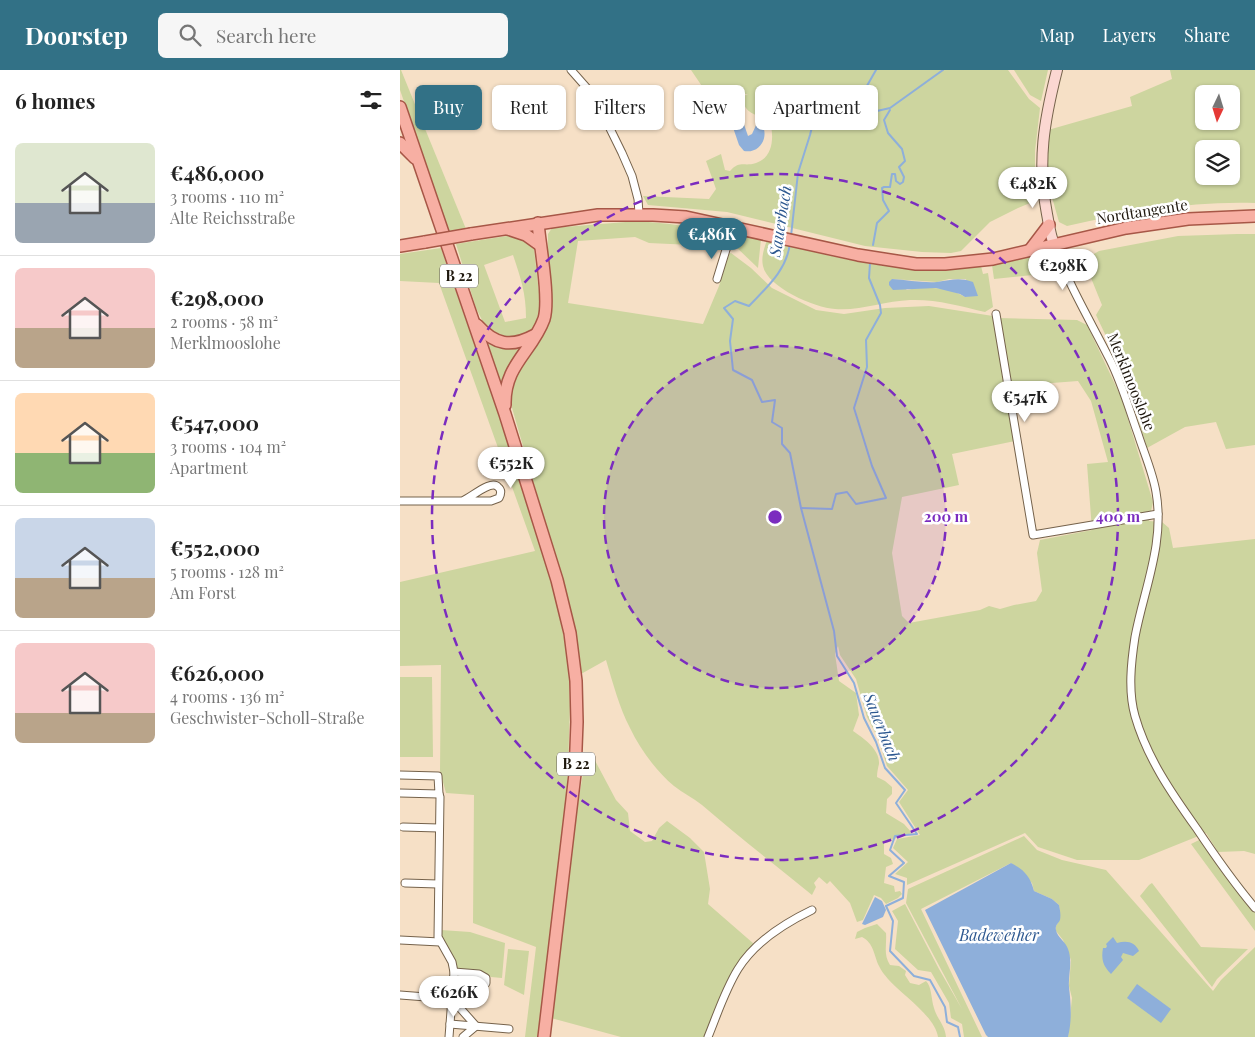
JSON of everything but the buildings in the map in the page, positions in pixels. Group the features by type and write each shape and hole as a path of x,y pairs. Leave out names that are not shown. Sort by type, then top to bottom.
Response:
{"main road":[{"name":"B 22","path":"400,107 505,414 557,580 570,633 576,681 575,774 544,1037"},
{"path":"400,143 419,162"},
{"path":"400,246 598,215 639,214 686,217 733,227"},
{"name":"Nordtangente","path":"733,227 866,257 916,264 945,264 975,262 1006,256 1126,228 1188,219 1255,216"},
{"path":"505,414 507,382 535,335 544,317 546,308 538,223"},
{"path":"1030,250 1049,226"},
{"path":"507,228 526,235 540,245"},
{"path":"474,322 491,338 502,342 512,344 524,341 535,335"}],"street":[{"path":"571,70 596,101 622,153 632,176 638,199 639,214"},
{"path":"1054,244 1043,196 1041,152 1046,115 1057,70"},
{"path":"717,279 733,227"},
{"name":"Merklmooslohe","path":"1054,244 1061,264 1111,363 1122,389 1156,492 1158,514 1154,562 1136,636 1132,666 1132,697 1135,716 1150,755 1173,794 1233,881 1255,908"},
{"path":"996,314 1034,535 1158,514"},
{"path":"400,501 462,501 495,501 501,494 496,485 490,484 470,498 462,501"},
{"path":"400,775 438,776 440,797 438,928 440,942 449,955 454,972 449,1037"},
{"path":"400,793 439,794"},
{"path":"403,827 439,828"},
{"path":"405,883 438,884"},
{"path":"708,1037 729,986 737,970 747,957 759,945 793,919 812,910"},
{"path":"400,940 440,942"},
{"path":"454,972 479,974 486,978 486,983"},
{"path":"400,995 452,999 476,1026"},
{"path":"450,1024 509,1029"},
{"path":"463,1037 476,1026"}],"green space":[{"path":"401,70 415,104 415,130 426,130 466,229 449,231 400,90"},
{"path":"691,70 1008,70 1029,99 1040,108 1035,151 1035,201 990,222 961,251 951,253 865,246 727,212 648,205 643,196 709,199 716,189 706,161 721,154 725,170 730,171 739,165 756,163 767,156 770,150 772,130 878,130 878,85 755,85 755,114 745,106 745,95 748,94 745,94 745,85 701,85"},
{"path":"1014,70 1048,70 1041,101 1030,95"},
{"path":"1170,70 1255,70 1255,203 1207,204 1160,208 1067,226 1059,222 1046,176 1048,130 1132,106 1130,97 1172,79"},
{"path":"638,221 701,229 721,235 722,244 713,246 649,243 635,237 578,241 568,303 703,324 731,253 751,268 772,288 816,310 844,314 885,308 929,306 993,316 1015,441 952,454 959,485 902,497 892,553 902,616 909,623 980,610 989,606 1000,609 1036,601 1042,591 1037,553 1040,540 1092,530 1087,464 1108,462 1091,401 1078,381 1011,386 998,318 1077,320 1087,325 1122,399 1153,502 1149,521 1162,522 1169,528 1173,548 1255,539 1255,854 1244,851 1218,852 1206,833 1139,860 1077,860 1038,847 1025,833 907,885 907,878 895,874 908,862 893,848 897,839 920,835 899,802 908,790 887,766 878,738 867,717 856,679 840,655 838,646 835,654 839,681 856,693 859,715 853,731 874,749 879,759 877,777 892,787 892,794 887,799 886,813 904,824 912,833 884,842 884,854 891,858 893,864 886,867 884,883 894,886 895,892 900,891 902,894 898,898 886,904 881,898 874,895 863,920 857,922 850,903 830,881 827,884 819,877 814,883 816,887 812,895 661,774 644,752 626,720 616,695 606,660 581,674 560,574 508,394 548,300 548,234 552,228"},
{"path":"737,234 761,239 758,268 734,245 734,237"},
{"path":"1255,234 1255,445 1226,449 1216,422 1185,427 1147,448 1124,374 1096,315 1102,305 1091,278 1089,260 1092,255 1099,251 1178,236"},
{"path":"513,235 528,242 534,249 541,310 538,324 530,334 512,339 493,334 484,324 476,308 456,244","holes":["513,255 524,293 526,318 505,322 484,265"]},
{"path":"767,240 881,265 927,268 981,266 983,274 988,273 993,307 985,312 948,303 920,300 844,309 826,308 782,289 766,274 762,259","holes":["892,279 937,282 949,279 966,279 969,296 965,297 952,291 937,288 907,290"]},
{"path":"441,248 545,549 568,657 570,706 567,799 538,1037 525,1037 536,947 473,923 474,795 446,793 440,771 441,665 400,666 400,582 535,551 439,283 400,281 400,254"},
{"path":"1037,254 1047,254 1051,273 994,279 992,265"},
{"path":"482,335 526,344 501,391"},
{"path":"400,677 432,677 433,757 400,757"},
{"path":"591,753 616,800 628,813 630,831 645,842 652,841 659,828 667,821 690,838 704,852 710,889 708,904 754,944 737,964 727,983 705,1037 621,1037 551,1018 576,816 586,755"},
{"path":"1024,836 1037,850 1062,860 1106,870 1213,991 1221,980 1255,947 1255,1037 1068,1037 1072,998 1069,986 1071,960 1063,940 1056,931 1060,915 1059,905 1052,899 1034,891 1032,883 1011,863 921,909 982,1037 964,1037 962,1024 951,1018 949,1003 931,972 918,970 895,949 898,921 892,911 905,904 962,1009 906,903 908,889"},
{"path":"1201,839 1228,879 1255,911 1255,931 1191,844"},
{"path":"1152,883 1201,947 1248,949 1217,979 1212,987 1140,896"},
{"path":"877,924 886,933 886,953 890,965 899,966 906,971 905,975 910,983 919,985 926,981 928,984 934,1008 946,1037 938,1037 936,1029 925,1014 888,979 880,968 869,943 862,937 855,939 857,932"},
{"path":"441,930 470,932 505,943 502,978 491,977 484,973 457,970 441,936"},
{"path":"508,949 529,951 524,995 504,985"}],"water":[{"path":"745,127 748,136 752,134 755,127 755,130 764,130 762,143 755,150 744,151 739,145 734,130 745,130"},
{"path":"892,279 926,282 955,279 968,280 973,282 978,296 965,297 936,288 893,290 889,285"},
{"name":"Badeweiher","path":"1011,863 1026,874 1031,881 1034,891 1052,899 1059,905 1060,920 1056,930 1067,946 1070,959 1071,1019 1068,1037 988,1037 925,910"},
{"path":"875,897 882,901 886,910 883,917 865,925 862,924"},
{"path":"1113,937 1117,943 1127,942 1133,944 1139,951 1133,956 1123,953 1121,957 1123,960 1111,974 1104,965 1102,952 1103,948 1106,948 1106,944"},
{"path":"1137,984 1171,1009 1161,1023 1127,998"}],"waterway":[{"path":"867,85 876,70"},
{"name":"Sauerbach","path":"791,236 798,173 814,119 825,127 830,117 835,122 835,126 839,127 849,109 859,104 864,114 890,108 943,70"},
{"name":"Sauerbach","path":"873,245 877,223 889,211 883,200 882,188 890,187 892,174 895,174 896,181 900,184 903,182 904,177 899,167 905,161 902,149 888,133 884,120 890,110"},
{"name":"Sauerbach","path":"790,243 785,262 780,270 749,306 735,301 724,308 733,319 730,341 733,370 752,380 762,402 775,400 772,422 782,428 782,444 790,453 801,508 834,631 837,656 854,683 864,718 876,742 885,768 905,790 896,803 917,834 895,836 890,850 904,863 889,876 904,882 903,898 886,906 893,921 890,951 914,976 930,980 945,1007 947,1022 958,1027 960,1037"},
{"name":"Sauerbach","path":"801,508 832,509 836,494 847,492 856,504 886,498 872,466 854,408 867,367 866,340 881,313 880,305 869,278 870,263"}]}
